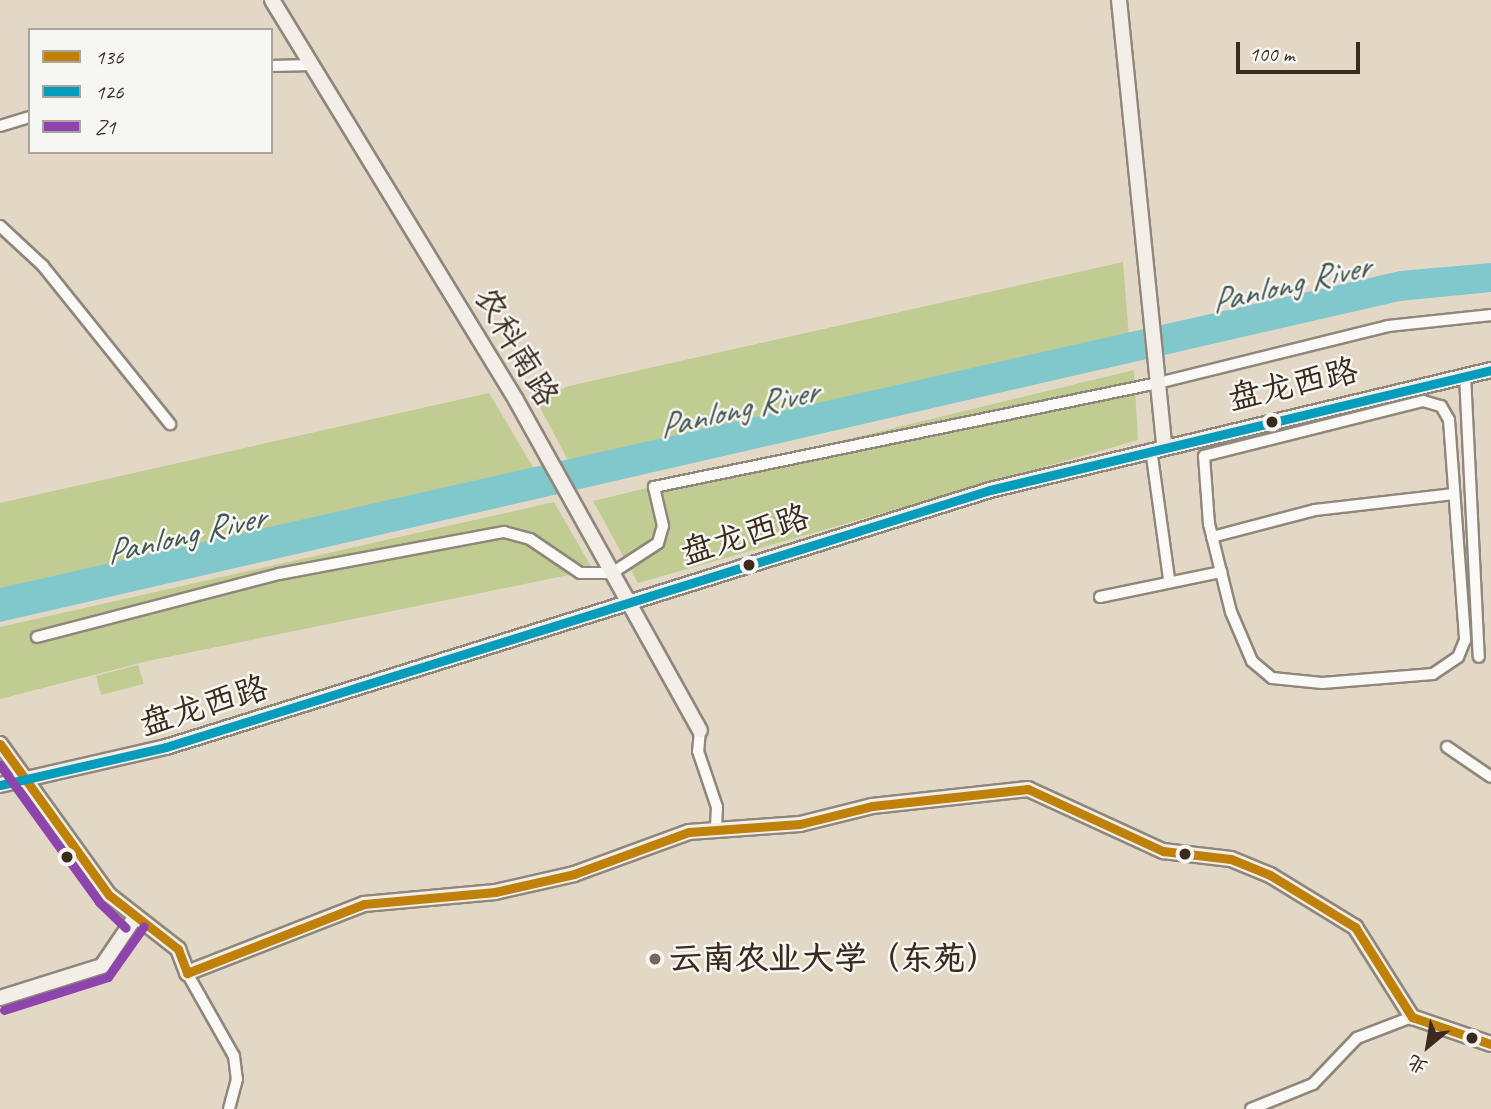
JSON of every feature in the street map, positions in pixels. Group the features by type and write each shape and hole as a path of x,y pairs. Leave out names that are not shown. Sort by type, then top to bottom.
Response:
{"street":[{"name":"农科南路","path":"272,0 542,445 626,602 700,730"},
{"path":"1119,0 1156,360 1157,447 1170,579"},
{"path":"273,66 312,65"},
{"path":"0,126 28,118"},
{"path":"0,226 43,266 170,424"},
{"path":"37,636 279,574 504,532 530,539 580,573 611,573 658,542 663,526 654,487 1012,408 1158,383 1388,326 1491,315"},
{"name":"盘龙西路","path":"12,783 166,747 903,514 1157,447 1491,370"},
{"path":"1465,375 1479,657"},
{"path":"1423,401 1448,415 1465,640 1452,664 1433,674 1322,683 1272,678 1244,648 1212,537 1200,468 1208,452 1423,401"},
{"path":"1212,537 1315,510 1454,494"},
{"path":"1100,597 1170,579 1221,572"},
{"path":"700,730 698,751 717,807 716,829"},
{"path":"0,744 12,783"},
{"path":"1447,747 1491,777"},
{"path":"0,760 12,783 109,895 134,919 178,949 187,973 233,1056 237,1079 229,1109"},
{"path":"187,973 364,904 495,892 574,874 672,836 716,829 800,824 954,795 1047,793 1140,843 1231,859 1340,914 1412,1017 1491,1044"},
{"path":"0,998 102,966 134,919"},
{"path":"1251,1109 1313,1084 1357,1038 1412,1017"}],"green space":[{"path":"1123,262 1129,337 570,464 536,400 569,386"},
{"path":"1134,370 1138,440 638,583 593,501"},
{"path":"489,393 536,472 0,593 0,503"},
{"path":"554,502 593,570 148,661 0,699 0,627"},
{"path":"138,665 144,684 101,695 96,676"}],"water":[{"path":"1491,263 1491,292 1400,301 0,622 0,588 1400,271"}],"transit line":[{"name":"126","path":"0,785 166,747 990,490 1491,370"},
{"name":"136","path":"0,744 109,895 178,949 187,973"},
{"name":"Z1","path":"0,765 99,902 126,928"},
{"name":"136","path":"187,973 364,904 495,892 574,874 689,832 800,824 872,806 1028,789 1163,851 1231,859 1270,875 1355,927 1412,1017 1491,1044"},
{"name":"Z1","path":"4,1010 108,977 144,926"}],"place":[{"name":"云南农业大学（东苑）","path":"655,959"}],"water label":[{"name":"Panlong River","path":"1290,284"},
{"name":"Panlong River","path":"738,409"},
{"name":"Panlong River","path":"185,535"}]}
